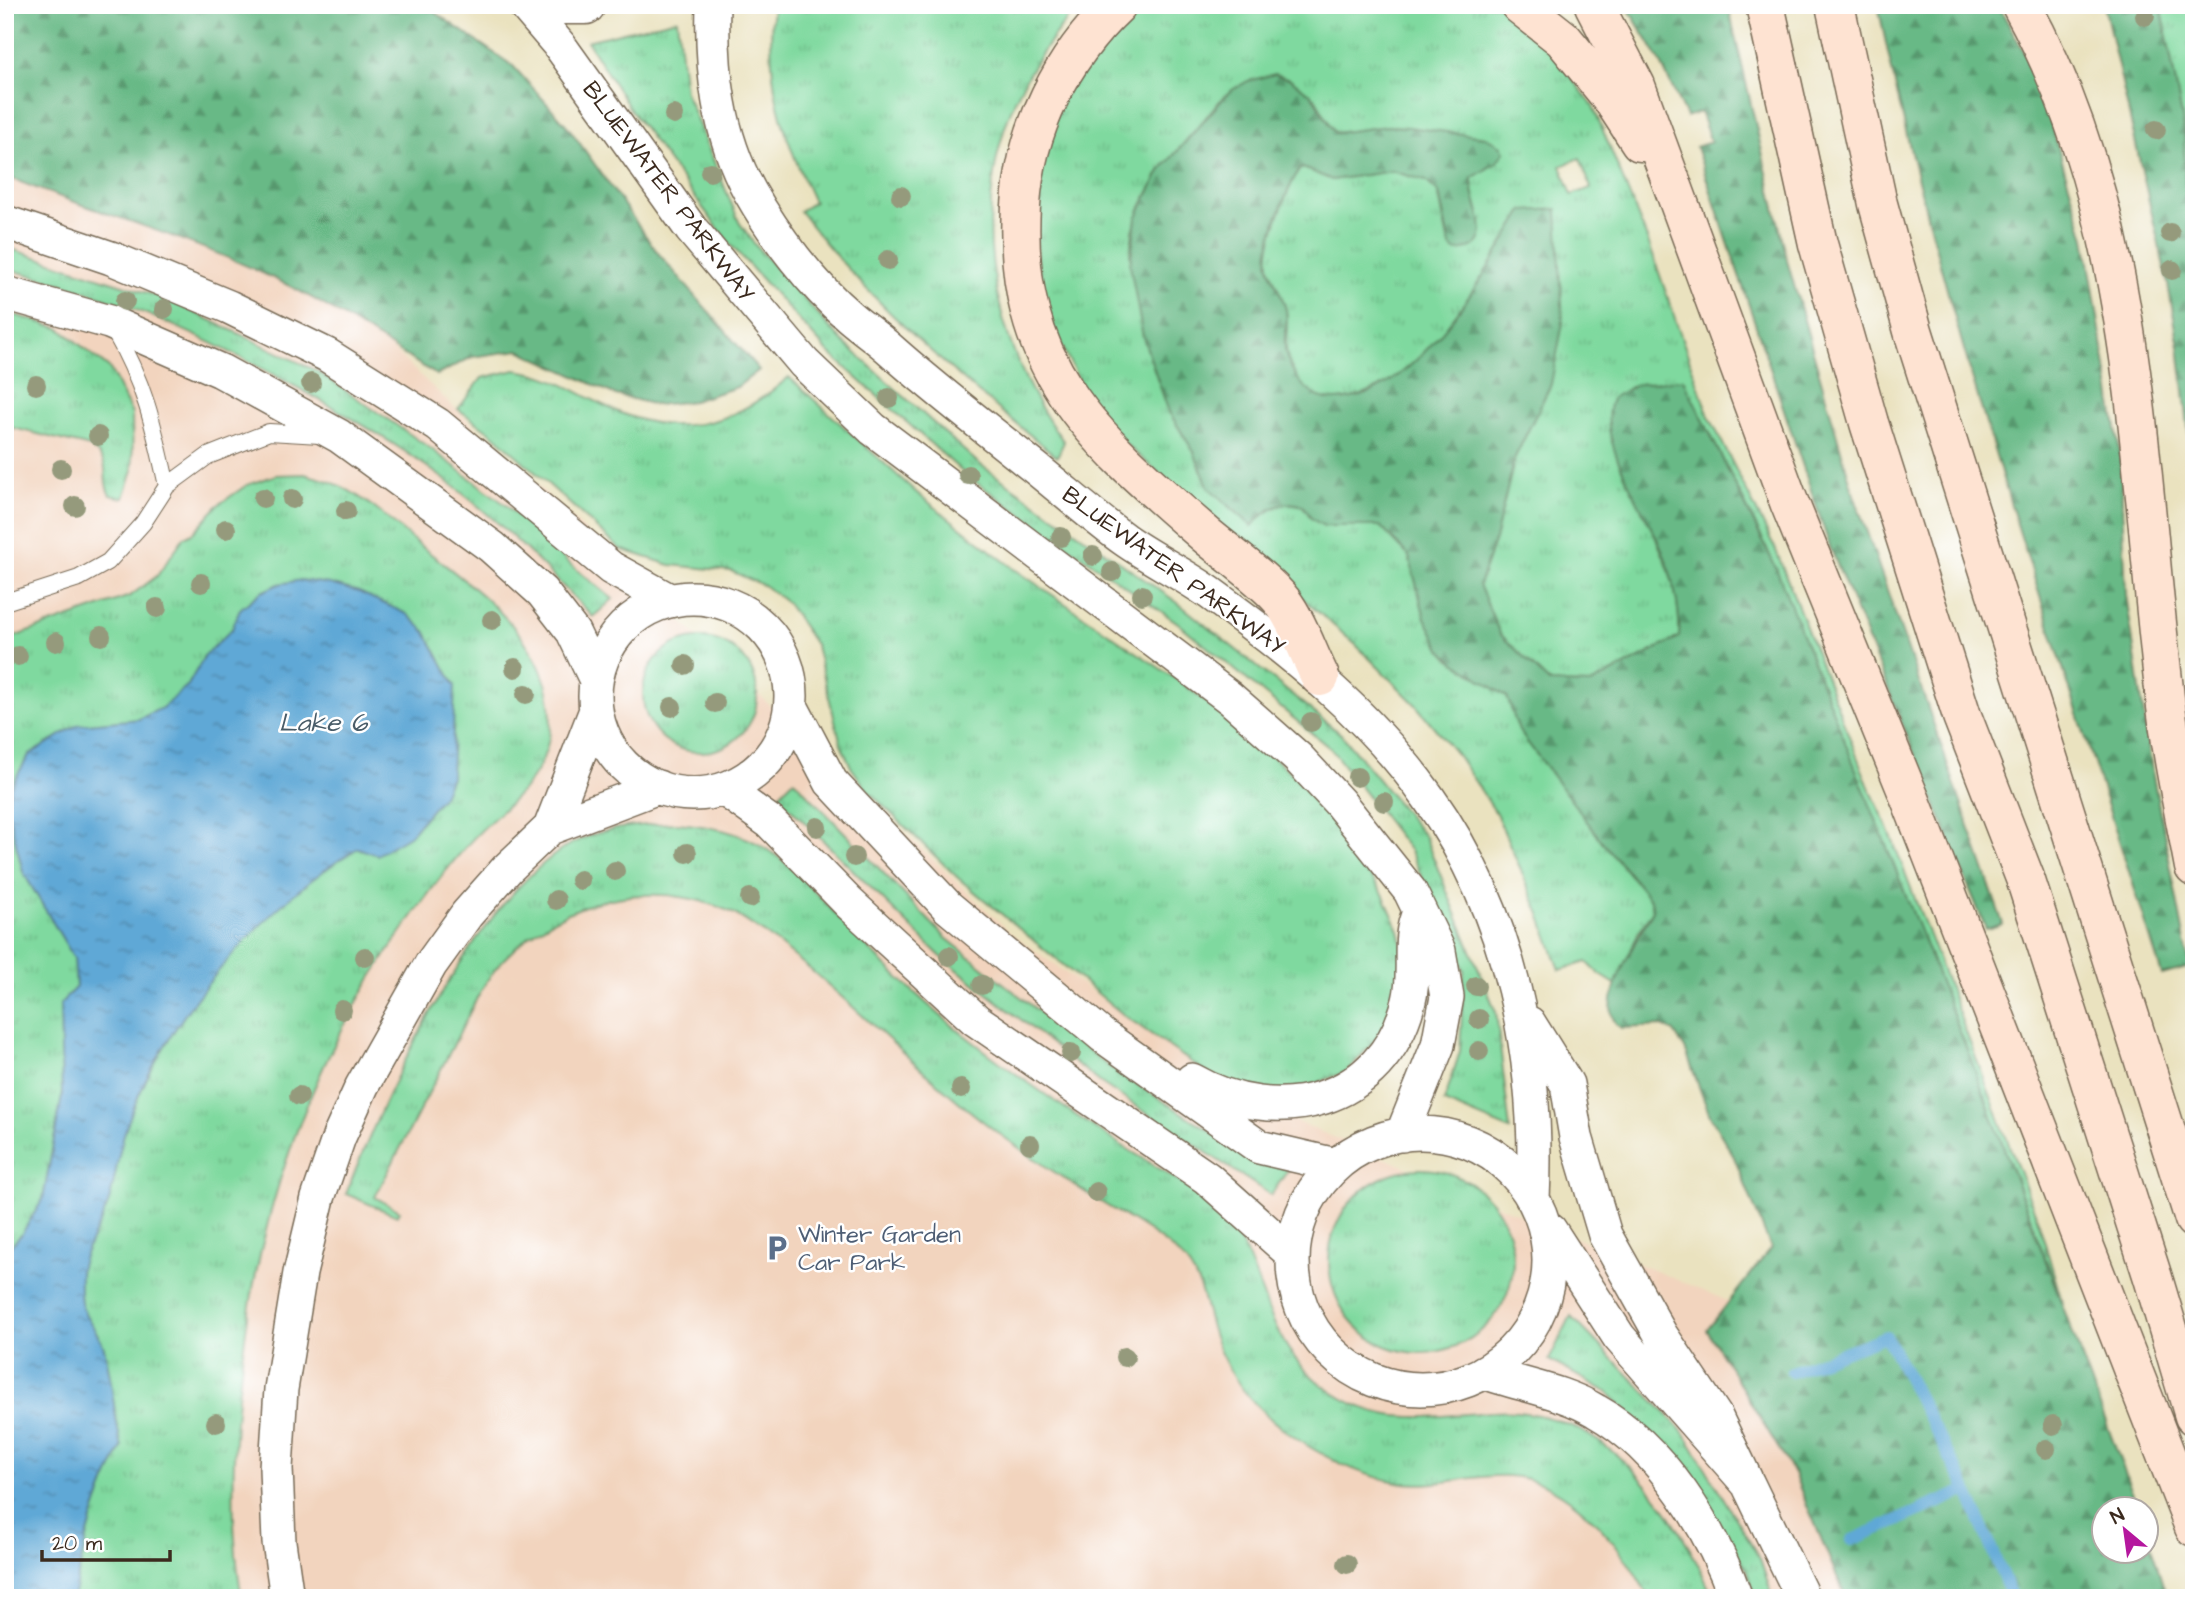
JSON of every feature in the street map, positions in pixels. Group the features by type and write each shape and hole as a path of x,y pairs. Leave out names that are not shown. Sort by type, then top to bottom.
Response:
{"main road":[{"path":"1117,5 1089,35 1061,75 1042,113 1029,155 1021,196 1019,240 1030,312 1052,371 1081,417 1120,459 1282,600 1320,677"},
{"path":"1520,5 1563,39 1612,99 1684,208"},
{"path":"1594,5 1636,86 1684,208 1789,502 1911,801 2194,1527"},
{"path":"1765,5 1818,244 1869,423 1962,716 2025,878 2149,1265 2194,1416"},
{"path":"1835,5 1875,191 1913,331 2194,1219"},
{"path":"2021,5 2068,101 2093,179 2109,245 2139,426 2164,691 2194,867"}],"street":[{"name":"BLUEWATER PARKWAY","path":"526,5 560,46 691,229 804,363 873,429 1230,698 1269,732 1339,802 1410,891 1438,951 1447,997 1438,1045 1402,1135"},
{"path":"547,5 586,5"},
{"name":"BLUEWATER PARKWAY","path":"713,5 712,38 716,93 740,170 751,194 779,237 822,288 849,316 918,374 1125,540 1208,592 1320,677 1390,750 1442,818 1478,886 1495,927 1520,1009 1536,1134 1537,1207 1550,1269 1538,1315 1518,1345 1484,1372 1463,1382 1422,1389 1383,1385 1341,1359 1312,1325 1297,1288 1292,1254"},
{"path":"5,222 111,258 229,307 327,355 439,425 611,568 669,600"},
{"path":"5,293 109,322 221,371 339,436 492,547 542,592 573,632 596,695 603,734 616,757 635,775 658,787 690,794 724,789 749,776 769,757 784,733 791,706 789,674 778,645 757,621 731,605 700,598 669,600 643,611 621,629 605,652 596,695 550,828"},
{"path":"791,706 831,782 908,867 958,915 1103,1036 1259,1147 1336,1166"},
{"path":"287,1598 279,1542 276,1468 281,1389 300,1273 318,1198 339,1137 362,1086 431,964 499,878 550,828 658,787"},
{"path":"724,789 769,822 849,902 976,1020 1207,1178 1292,1254 1304,1208 1321,1181 1336,1166 1365,1147 1402,1135 1450,1137 1485,1151 1506,1165 1537,1207 1619,1337 1748,1484"},
{"path":"1147,1067 1184,1076 1226,1098 1271,1106 1308,1102 1342,1088 1376,1061 1401,1026 1414,975 1411,930 1420,911"},
{"path":"1520,1009 1567,1084 1576,1137 1598,1216 1621,1267 1661,1335 1716,1417 1803,1598"},
{"path":"1484,1372 1596,1410 1626,1433 1656,1461 1677,1489 1719,1558 1736,1598"}],"lane":[{"path":"109,322 136,369 151,411 167,486"},
{"path":"5,602 79,578 108,562 143,523 167,486 208,456 269,432 339,436"}],"shaded area":[{"path":"5,5 296,258 1012,934 1239,1098 1771,1319 1925,1598 5,1598"}],"green space":[{"path":"5,5 424,5 513,66 568,127 658,253 759,370 737,387 693,401 656,405 616,395 519,350 472,357 437,375 336,312 273,278 207,249 5,176"},
{"path":"773,5 1079,5 1047,45 1021,88 1004,132 994,177 990,224 993,271 1003,317 1018,361 1038,403 1064,442 1057,457 953,371 889,312 858,280 800,211 814,202 793,153 778,107 772,59"},
{"path":"1133,5 1515,5 1593,106 1648,241 1709,416 1775,548 1869,787 1886,823 2039,1223 2063,1305 1968,1052 1766,546 1683,379 1630,387 1609,410 1614,440 1624,468 1671,577 1678,606 1679,637 1591,684 1550,683 1500,634 1479,585 1495,539 1515,457 1551,384 1523,211 1448,326 1397,376 1369,392 1332,400 1310,392 1299,381 1291,367 1286,346 1286,310 1270,271 1269,256 1278,217 1299,170 1303,168 1332,180 1392,171 1426,181 1438,192 1448,240 1468,249 1476,242 1481,226 1472,178 1489,167 1504,152 1501,146 1481,136 1449,135 1408,127 1387,126 1335,133 1315,98 1290,79 1275,74 1237,87 1224,96 1160,171 1140,209 1130,254 1143,337 1169,412 1194,452 1209,488 1252,526 1274,507 1295,504 1303,506 1312,519 1324,526 1380,526 1409,556 1425,618 1441,649 1449,658 1507,697 1519,731 1604,844 1651,900 1653,910 1638,933 1617,985 1599,974 1587,962 1560,970 1540,914 1496,813 1458,756 1415,704 1356,645 1098,420 1042,305 1033,207 1059,100","holes":["1580,158 1591,188 1572,195 1561,166"]},
{"path":"1626,5 1728,5 1788,264 1853,492 2003,924 1986,929 1830,547 1696,147 1711,142 1700,112 1686,117 1661,63"},
{"path":"1878,5 1998,5 2036,74 2085,238 2120,453 2126,595 2152,771 2190,967 2162,975 2045,614 1971,372 1905,129"},
{"path":"2104,5 2161,5 2184,128 2185,189 2194,265 2194,480 2179,346 2168,284"},
{"path":"2161,5 2193,7 2194,265 2185,189 2184,128"},
{"path":"677,19 685,92 739,222 756,246 841,340 978,463 1178,603 1342,735 1425,837 1496,1012 1510,1130 1444,1102 1460,1051 1464,970 1410,851 1331,749 1178,623 967,476 828,352 729,243 632,112 587,41"},
{"path":"1275,74 1290,79 1311,94 1335,133 1387,126 1408,127 1486,137 1501,146 1504,152 1496,163 1472,178 1482,234 1478,242 1470,248 1455,251 1450,246 1439,193 1426,181 1392,171 1332,180 1303,168 1299,170 1283,203 1268,256 1272,277 1286,310 1287,358 1299,381 1318,396 1335,400 1365,395 1393,379 1420,356 1446,328 1469,297 1523,211 1557,209 1563,323 1551,384 1515,457 1495,539 1479,585 1500,634 1550,683 1591,684 1679,637 1676,594 1670,573 1656,536 1624,475 1610,433 1609,414 1613,397 1638,384 1683,379 1776,568 1968,1052 2133,1494 2090,1494 2090,1564 2156,1564 2167,1598 1846,1598 1794,1474 1707,1330 1771,1248 1734,1157 1710,1116 1685,1049 1674,1032 1663,1026 1621,1028 1613,1018 1611,1004 1615,988 1621,970 1653,910 1651,900 1604,844 1519,731 1507,697 1453,661 1441,649 1425,618 1409,556 1380,526 1324,526 1312,519 1303,506 1288,504 1274,507 1252,526 1209,488 1194,452 1169,412 1143,337 1130,265 1136,218 1160,171 1229,92 1248,81"},
{"path":"5,247 166,299 317,371 430,448 506,505 571,565 613,599 593,617 484,511 425,465 381,436 289,383 186,331 79,289 5,269"},
{"path":"5,312 59,328 110,369 132,414 133,470 124,498 110,495 102,460 90,447 5,426"},
{"path":"515,370 550,379 629,416 654,423 678,425 701,424 724,418 746,408 789,377 917,493 1013,568 1183,684 1239,727 1296,777 1331,819 1383,894 1399,930 1404,953 1387,1027 1346,1072 1284,1095 1217,1080 1125,1016 958,878 868,791 851,767 841,744 816,646 787,603 765,586 731,571 670,565 620,549 494,435 458,409 482,378"},
{"path":"305,474 342,487 383,515 488,600 521,636 534,656 547,686 551,723 546,750 524,789 470,842 446,871 373,975 341,1031 290,1148 257,1270 245,1333 238,1398 233,1498 235,1549 242,1598 5,1598 5,640 130,596 157,576 184,537 194,532 218,505 247,485 276,475"},
{"path":"700,638 722,642 740,655 753,673 757,695 753,717 740,735 722,748 700,752 678,748 660,735 647,717 643,695 647,673 660,655 678,642"},
{"path":"794,780 946,938 1111,1068 1250,1156 1288,1170 1271,1195 1101,1083 939,955 778,796"},
{"path":"677,823 735,834 778,857 807,883 895,975 952,1025 1029,1083 1209,1204 1236,1235 1283,1340 1297,1361 1316,1380 1338,1396 1379,1413 1421,1417 1492,1412 1532,1414 1568,1425 1601,1443 1630,1468 1656,1497 1678,1529 1713,1598 1649,1598 1625,1558 1592,1519 1553,1489 1532,1480 1496,1476 1417,1484 1390,1481 1348,1467 1297,1439 1258,1407 1228,1368 1214,1337 1194,1274 1181,1257 1154,1235 1062,1177 993,1129 935,1082 825,982 767,935 731,912 701,901 641,895 611,899 582,907 554,920 528,937 505,958 484,986 375,1197 400,1211 397,1216 346,1194 384,1105 434,1006 495,914 529,877 564,848 577,841 619,828"},
{"path":"1421,1169 1439,1170 1456,1176 1472,1184 1486,1196 1498,1210 1506,1226 1512,1243 1512,1279 1506,1296 1498,1312 1486,1326 1472,1338 1456,1346 1439,1352 1421,1353 1403,1352 1386,1346 1370,1338 1356,1326 1344,1312 1336,1296 1330,1279 1329,1261 1330,1243 1336,1226 1344,1210 1356,1196 1370,1184 1386,1176 1403,1170"},
{"path":"1571,1316 1684,1432 1760,1559 1773,1598 1756,1598 1747,1571 1681,1461 1607,1392 1549,1360"}],"water":[{"name":"Lake 6","path":"301,580 359,592 407,614 425,631 455,686 451,777 443,796 409,836 377,855 358,848 286,901 220,970 164,1047 126,1128 109,1201 84,1257 80,1274 82,1306 102,1342 107,1360 122,1447 104,1485 92,1521 73,1598 5,1598 5,1252 21,1235 43,1199 62,1096 60,1004 76,987 74,958 23,872 7,808 11,786 29,755 77,725 139,719 162,708 188,685 205,655 232,629 240,609 261,592 279,584"}],"waterway":[{"path":"1792,1372 1886,1336 1967,1490 2012,1598"},
{"path":"1852,1540 1967,1490"}],"place":[{"name":"Winter Garden Car Park","path":"777,1248"}]}
